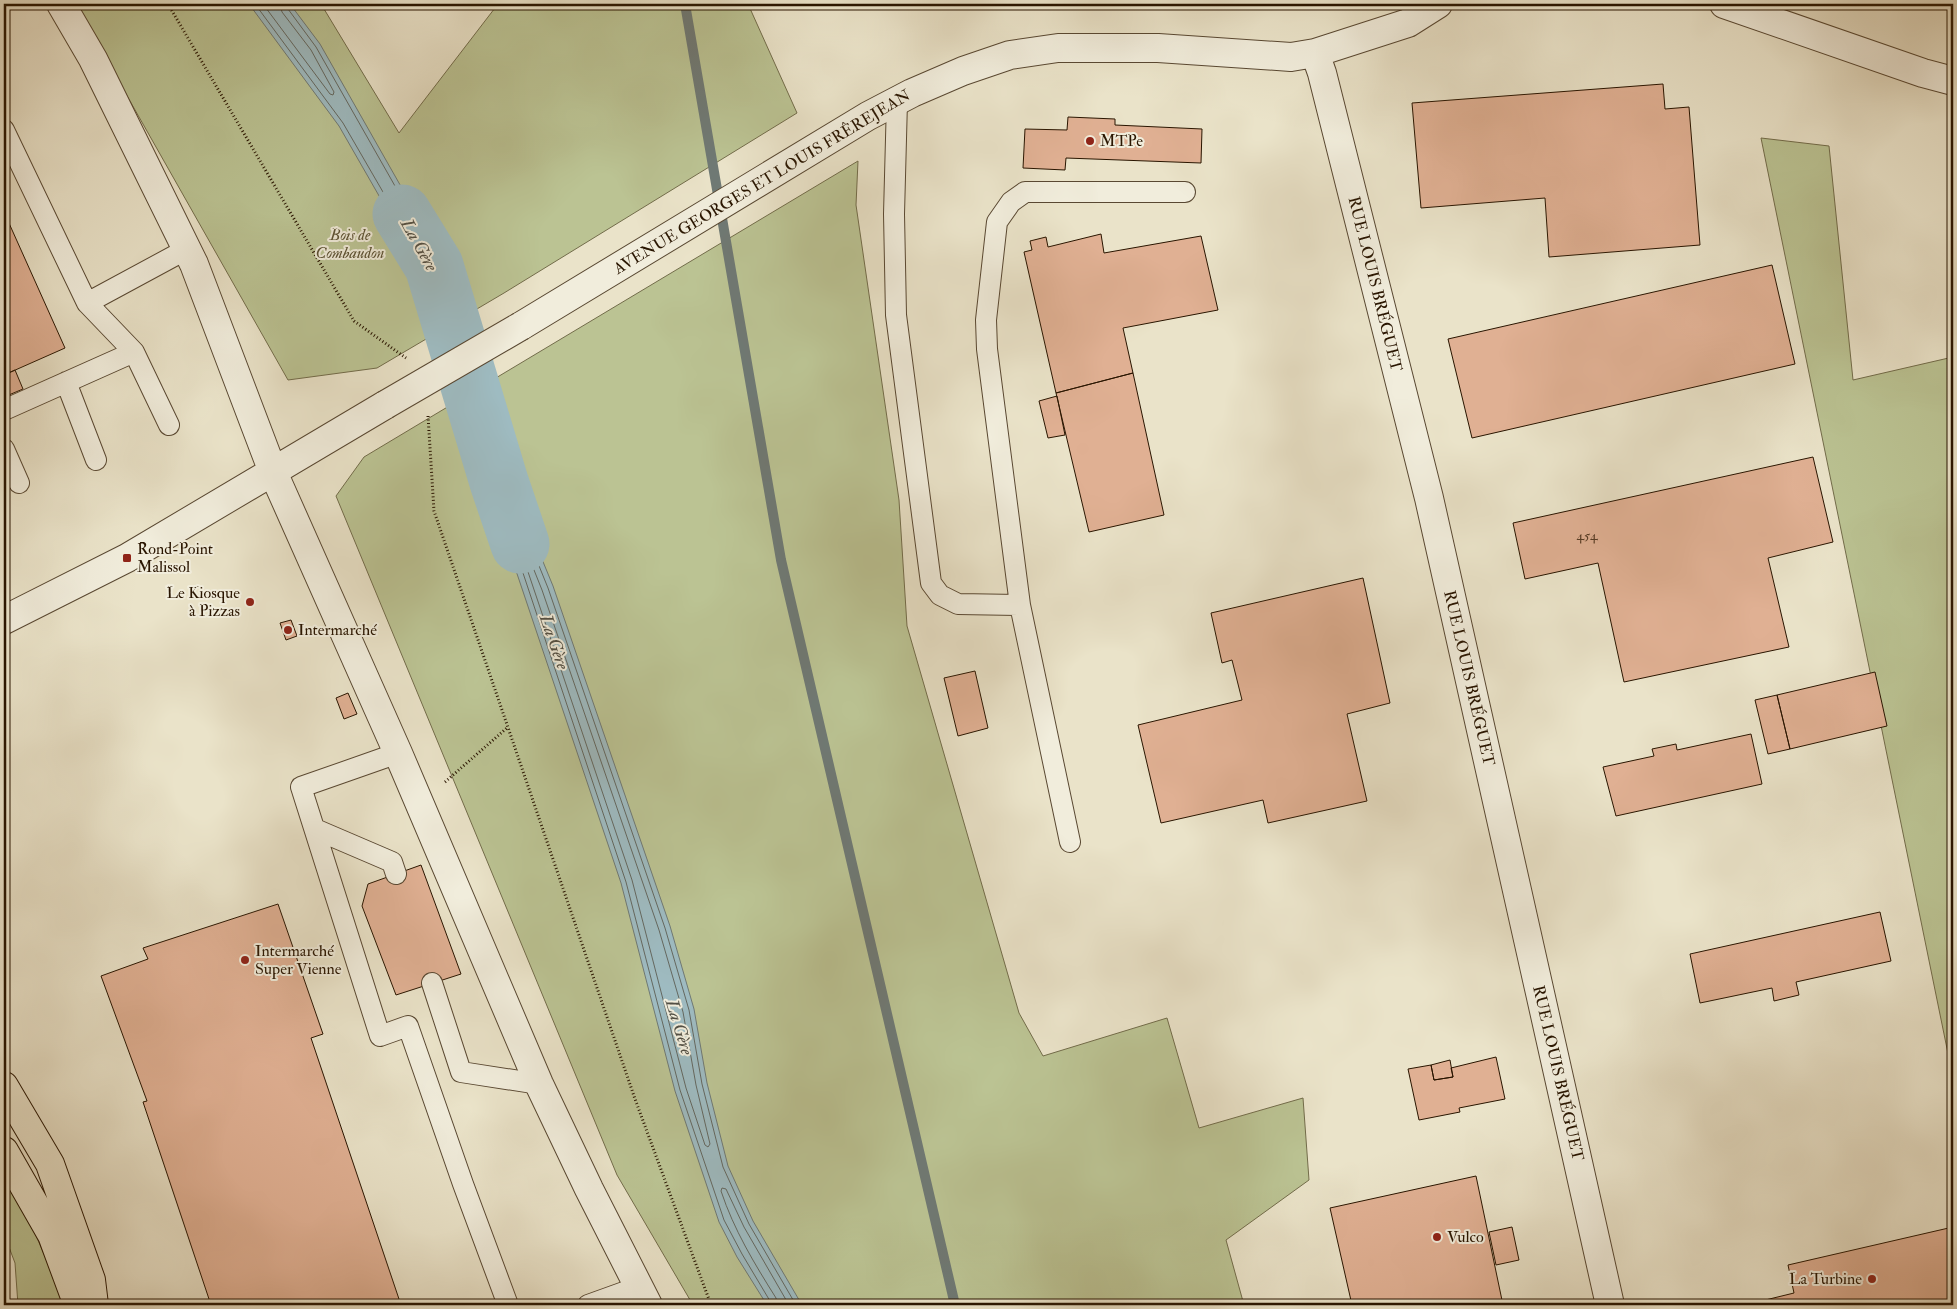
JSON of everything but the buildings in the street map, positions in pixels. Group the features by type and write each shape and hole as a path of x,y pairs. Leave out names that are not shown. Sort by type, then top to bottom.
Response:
{"main road":[{"path":"4,1086 50,1164 91,1280 94,1305"},
{"path":"4,1151 52,1235 78,1305"}],"street":[{"path":"61,4 93,60 194,264 272,472 398,753 539,1084 643,1296"},
{"name":"AVENUE GEORGES ET LOUIS FRÊREJEAN","path":"4,620 127,558 521,326 773,173 898,101 962,70 1010,55 1058,48 1158,48 1291,57 1315,53 1408,23 1438,4"},
{"path":"1724,4 1923,73 1953,81"},
{"name":"RUE LOUIS BRÉGUET","path":"1315,53 1322,73 1429,498 1610,1305"}],"lane":[{"path":"898,101 894,214 896,315 930,583 940,595 958,604 1020,605"},
{"path":"4,130 87,303 134,352 169,425"},
{"path":"1070,842 1020,605 987,349 986,320 997,222 1010,202 1026,192 1185,192"},
{"path":"87,303 187,249"},
{"path":"4,410 134,352"},
{"path":"66,382 96,460"},
{"path":"4,449 19,483"},
{"path":"398,753 301,787 380,1036 408,1026 508,1305"},
{"path":"315,829 392,862 396,874"},
{"path":"432,983 461,1072 539,1084"},
{"path":"588,1305 643,1296"}],"path":[{"path":"168,4 354,321 410,360"},
{"path":"428,411 434,510 635,1100 711,1305"},
{"path":"420,804 508,727"}],"green space":[{"name":"Bois de Combaudon","path":"75,4 321,4 399,133 498,4 748,4 797,113 504,293 377,368 288,380"},
{"path":"1761,138 1829,146 1853,380 1953,357 1953,1078"},
{"path":"858,161 856,205 899,500 907,626 1019,1013 1043,1056 1167,1018 1199,1128 1303,1098 1309,1180 1226,1240 1244,1305 693,1305 617,1175 336,496 364,457"},
{"path":"4,1178 28,1217 66,1305 18,1305 15,1263 4,1234"}],"water":[{"path":"249,4 290,4 320,44 453,278 433,290 339,126"},
{"path":"502,462 553,586 670,926 694,1009 707,1083 728,1166 753,1221 802,1305 767,1305 737,1257 719,1222 675,1091 621,883 485,473"}],"waterway":[{"path":"685,4 781,560 955,1305"},
{"name":"La Gère","path":"402,214 434,266 499,482 520,544"}],"place":[{"name":"MTPe","path":"1090,141"},
{"name":"Rond-Point Malissol","path":"127,558"},
{"name":"Le Kiosque à Pizzas","path":"250,602"},
{"name":"Intermarché","path":"288,630"},
{"name":"Intermarché Super Vienne","path":"245,960"},
{"name":"Vulco","path":"1437,1237"},
{"name":"La Turbine","path":"1872,1279"}]}
